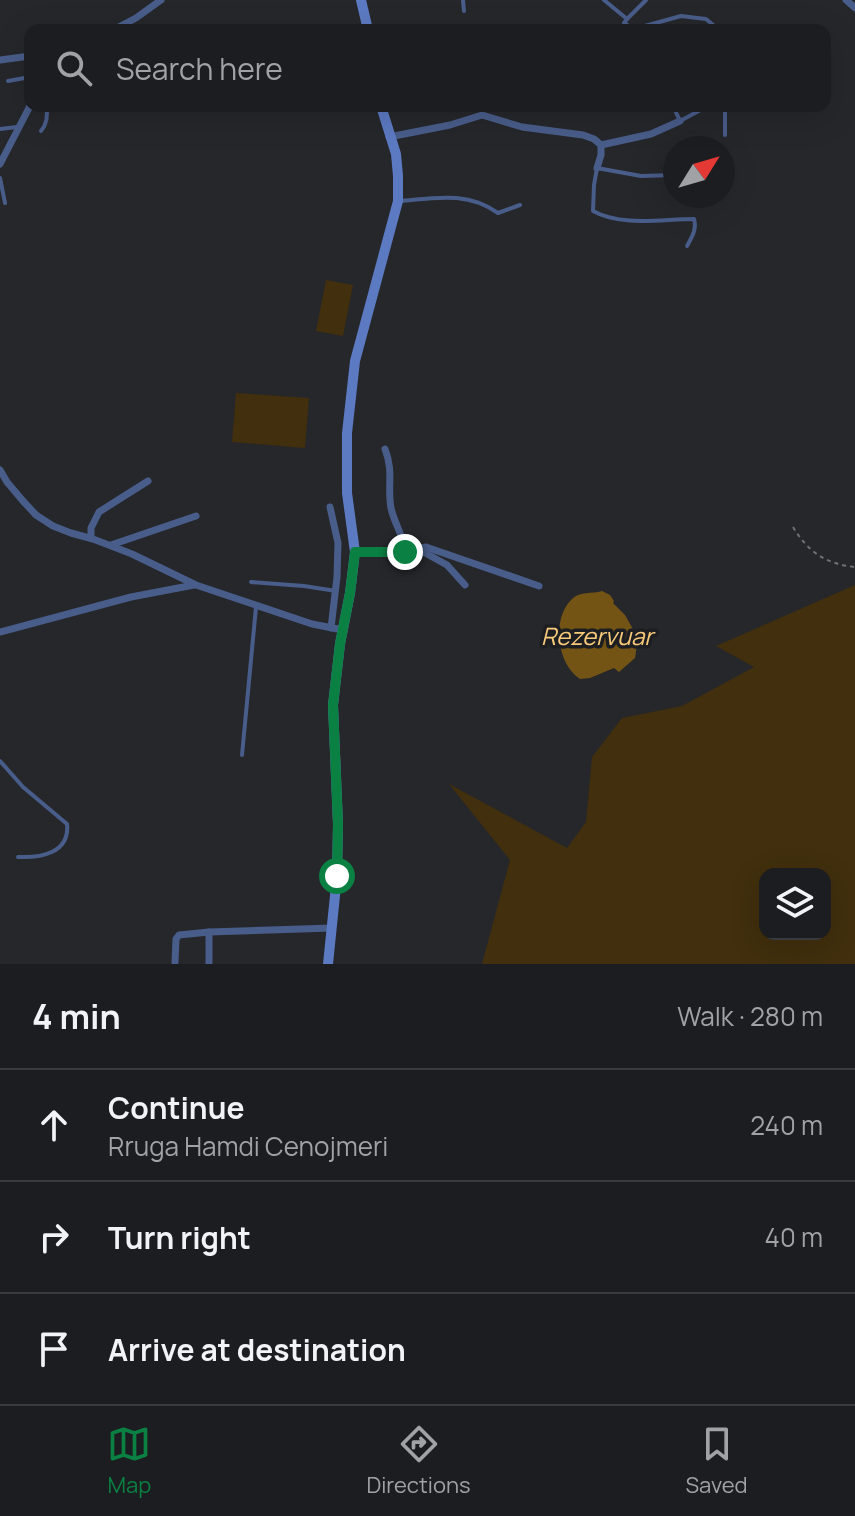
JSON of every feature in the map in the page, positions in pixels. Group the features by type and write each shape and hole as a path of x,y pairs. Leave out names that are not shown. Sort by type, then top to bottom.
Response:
{"street":[{"path":"124,24 161,0"},
{"path":"361,0 367,24"},
{"path":"846,0 855,8"},
{"path":"0,60 24,57"},
{"path":"0,164 27,112"},
{"path":"337,629 350,593 355,552 346,464 355,361 398,201 396,154 383,112"},
{"path":"389,137 482,115 522,127 594,139 601,145 597,168"},
{"path":"601,145 651,134 680,121"},
{"path":"385,449 391,463 391,508 405,543 405,552"},
{"path":"0,470 15,492 45,522 91,538 196,585 312,624 337,629"},
{"path":"91,538 91,528 99,512 148,481"},
{"path":"328,964 337,876 338,824 333,705 338,543 330,507"},
{"path":"110,546 196,516"},
{"path":"355,552 405,552 426,547 539,586"},
{"path":"418,549 447,565 465,585"},
{"path":"0,632 131,597 196,585"},
{"path":"175,962 179,935 332,928"},
{"path":"209,932 209,964"}],"lane":[{"path":"463,0 464,11"},
{"path":"604,0 627,19"},
{"path":"626,24 646,0"},
{"path":"652,24 681,16 706,19 712,24"},
{"path":"8,81 24,78"},
{"path":"41,131 45,126 46,112"},
{"path":"676,112 680,121 697,112"},
{"path":"725,112 725,135"},
{"path":"0,129 18,127"},
{"path":"663,175 641,176 597,168 593,211 621,219 649,222 694,219 694,234 687,246"},
{"path":"0,178 5,203"},
{"path":"398,201 460,197 498,213 520,205"},
{"path":"251,582 336,591"},
{"path":"242,755 257,605"},
{"path":"0,761 23,787 67,824 65,839 54,852 33,858 18,857"}],"path":[{"path":"793,527 803,543 817,556 825,561 855,567"}],"shaded area":[{"path":"326,280 353,285 343,336 316,331"},
{"path":"236,393 309,398 305,448 232,442"},
{"path":"855,585 855,964 482,964 510,860 449,784 567,848 586,822 592,757 622,718 682,706 754,667 716,646"}],"water":[{"name":"Rezervuar","path":"602,591 610,595 638,638 635,658 619,672 614,668 580,679 566,663 562,652 561,618 575,596"}],"route":[{"path":"337,876 333,705 355,552 405,552"}]}
